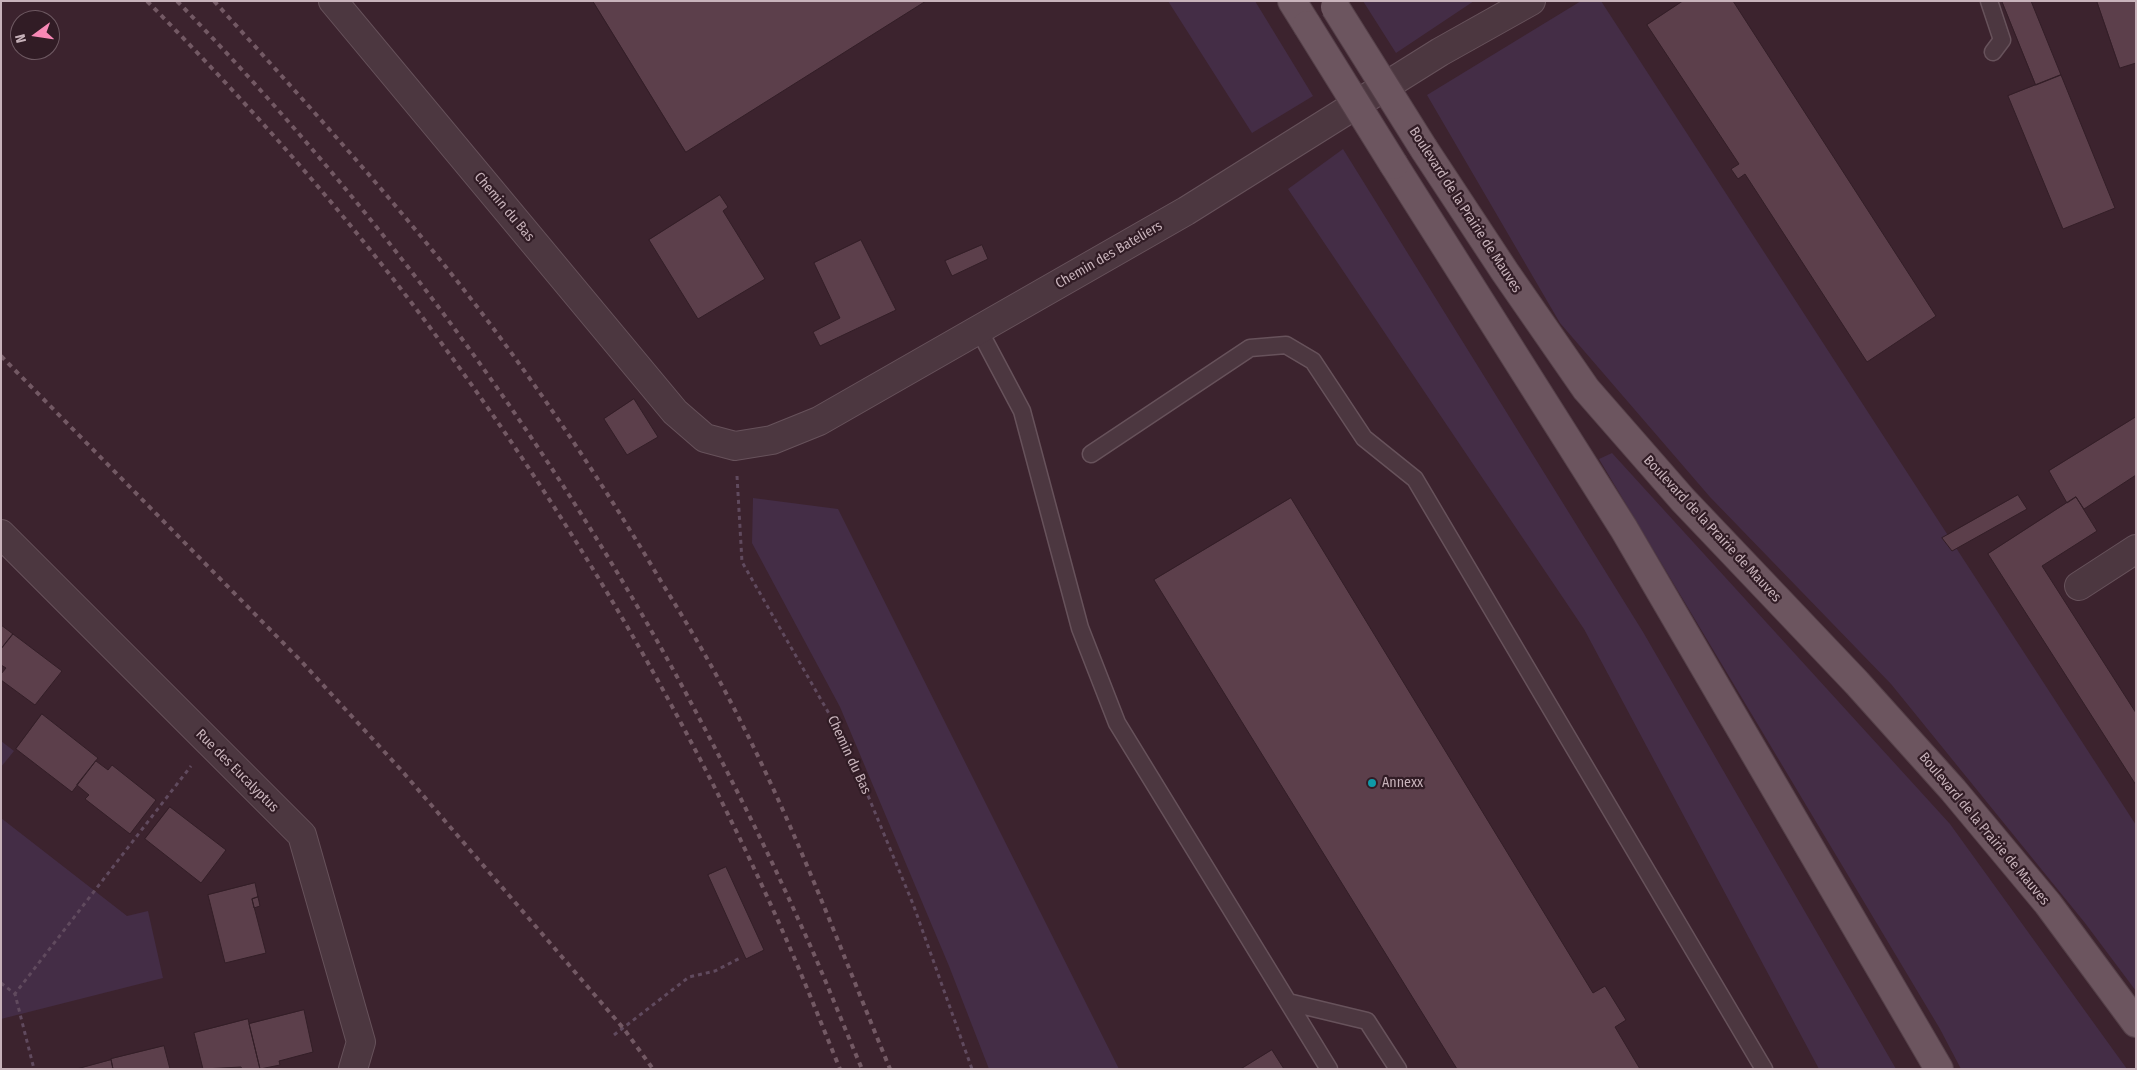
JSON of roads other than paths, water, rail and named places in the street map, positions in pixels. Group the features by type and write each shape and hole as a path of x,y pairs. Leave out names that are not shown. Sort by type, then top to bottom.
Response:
{"main road":[{"path":"1292,1 1624,528 1938,1064"},
{"name":"Boulevard de la Prairie de Mauves","path":"1334,4 1424,149 1505,272 1586,389 1683,500 1857,683 1953,790 2048,904 2136,1023"}],"street":[{"name":"Chemin du Bas","path":"333,1 675,412"},
{"name":"Chemin des Bateliers","path":"675,412 705,438 735,446 772,440 819,421 1186,211 1440,52 1531,1"},
{"name":"Rue des Eucalyptus","path":"1,534 302,835 361,1042 353,1069"},
{"path":"2079,586 2136,549"}],"lane":[{"path":"1989,1 2002,40 1993,52"},
{"path":"978,330 1022,411 1080,628 1117,723 1329,1069"},
{"path":"1091,454 1250,348 1286,345 1313,361 1364,438 1415,479 1764,1069"},
{"path":"1288,1002 1367,1021 1398,1069"}],"railway":[{"path":"147,1 265,126 376,257 494,416 541,486 630,631 711,780 783,932 840,1069"},
{"path":"177,1 322,160 390,245 456,331 520,420 579,511 636,604 688,697 731,780 773,864 824,976 862,1069"},
{"path":"214,1 371,177 461,286 541,395 615,506 703,651 762,764 819,894 890,1069"},
{"path":"1,356 301,661 402,771 624,1029 653,1069"}],"place":[{"name":"Annexx","path":"1372,783"}]}
